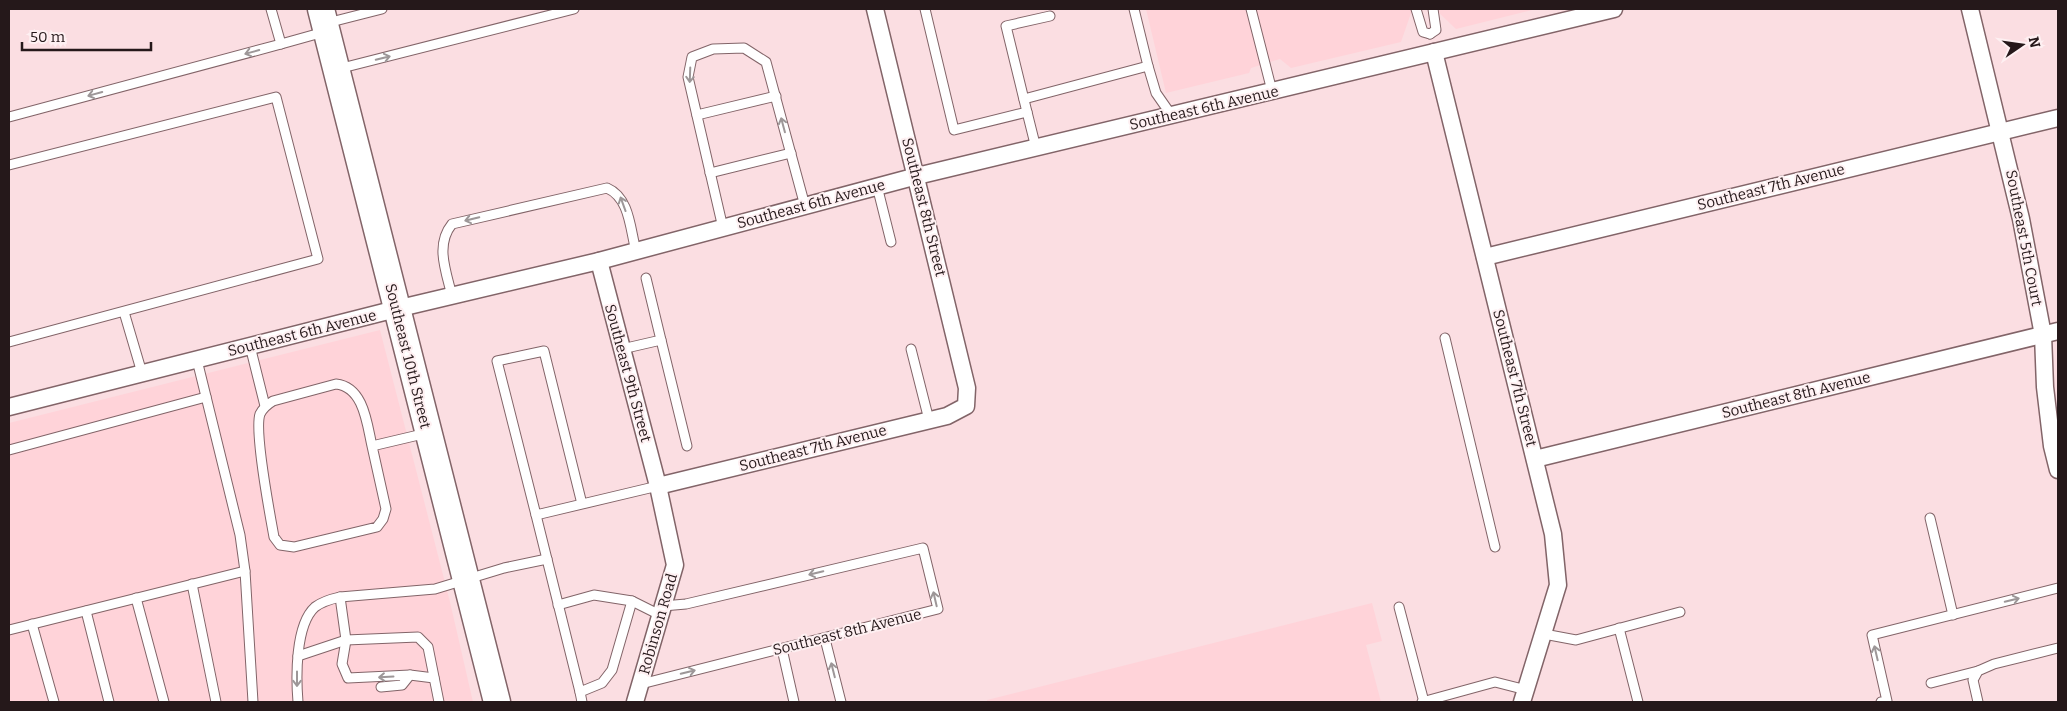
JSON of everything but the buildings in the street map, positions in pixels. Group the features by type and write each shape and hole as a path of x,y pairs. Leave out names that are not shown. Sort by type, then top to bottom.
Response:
{"main road":[{"name":"Southeast 10th Street","path":"324,21 497,702"}],"street":[{"name":"Southeast 8th Street","path":"875,9 967,388 966,406"},
{"name":"Southeast 6th Avenue","path":"9,407 396,309 599,261 917,176 1614,9"},
{"name":"Southeast 5th Court","path":"1970,9 2050,333 2050,426 2058,470"},
{"name":"Southeast 7th Street","path":"1434,52 1553,534 1558,564 1558,585 1524,699"},
{"name":"Southeast 7th Avenue","path":"1485,257 2058,118"},
{"name":"Southeast 9th Street","path":"599,261 658,486"},
{"name":"Southeast 8th Avenue","path":"1535,460 2050,333"},
{"name":"Southeast 7th Avenue","path":"658,486 947,416 966,406"},
{"name":"Robinson Road","path":"635,702 675,564 658,486"}],"lane":[{"path":"271,9 281,44"},
{"path":"9,117 281,44 324,21 382,9"},
{"path":"336,70 574,9"},
{"path":"925,9 954,130 1027,112"},
{"path":"1134,9 1156,93 1172,116"},
{"path":"1251,9 1272,92"},
{"path":"1416,9 1423,32 1430,34 1436,30 1433,9"},
{"path":"1036,148 1006,26 1050,16"},
{"path":"1430,34 1434,52"},
{"path":"723,228 688,77 692,58 713,49 744,48 766,62 805,206"},
{"path":"1024,99 1148,66"},
{"path":"697,116 776,96"},
{"path":"9,165 276,97 318,259 9,342"},
{"path":"710,173 791,153"},
{"path":"877,186 891,242"},
{"path":"452,296 443,262 443,245 444,234 452,224 608,188 617,192 623,199 636,251"},
{"path":"646,278 687,446"},
{"path":"124,312 142,373"},
{"path":"1445,338 1495,547"},
{"path":"622,349 661,340"},
{"path":"250,346 265,406"},
{"path":"911,349 929,420"},
{"path":"582,504 544,351 497,361 582,702"},
{"path":"197,360 240,535 246,571 253,702"},
{"path":"336,384 345,385 358,398 372,446 386,509 383,519 377,526 286,548 280,545 274,537 260,448 260,416 265,406 273,400 336,384"},
{"path":"9,450 206,397"},
{"path":"372,446 428,433"},
{"path":"536,516 658,486"},
{"path":"1930,518 1953,615"},
{"name":"Southeast 8th Avenue","path":"641,684 938,609 923,548 662,610"},
{"path":"298,702 298,656 305,624 314,608 327,600 340,596 435,590 504,568 547,559"},
{"path":"9,630 246,571"},
{"path":"192,584 216,702"},
{"path":"1884,702 1872,635 2058,588"},
{"path":"558,605 594,595 632,601 662,610"},
{"path":"340,596 346,640 342,664 348,678 358,688"},
{"path":"136,598 164,702"},
{"path":"580,692 602,683 612,670 632,601"},
{"path":"1399,607 1423,702 1495,682 1524,699"},
{"path":"86,611 109,702"},
{"path":"1544,634 1576,640 1680,612"},
{"path":"32,624 54,702"},
{"path":"1619,628 1637,702"},
{"path":"298,656 346,640 418,637 428,647 438,702"},
{"path":"825,639 841,702"},
{"path":"1931,682 1978,671 1994,664 2058,648"},
{"path":"782,649 794,702"},
{"path":"1975,702 1973,680 1978,671"},
{"path":"348,678 410,676 434,678"},
{"path":"381,686 402,685 410,676"}],"shaded area":[{"path":"1146,9 1428,9 1411,13 1401,42 1291,68 1280,59 1251,68 1249,73 1166,93"},
{"path":"1435,9 1536,9 1456,29"},
{"path":"380,330 450,602 473,702 9,702 9,423"},
{"path":"1372,603 1382,641 1366,645 1381,702 987,702 987,700"}]}
